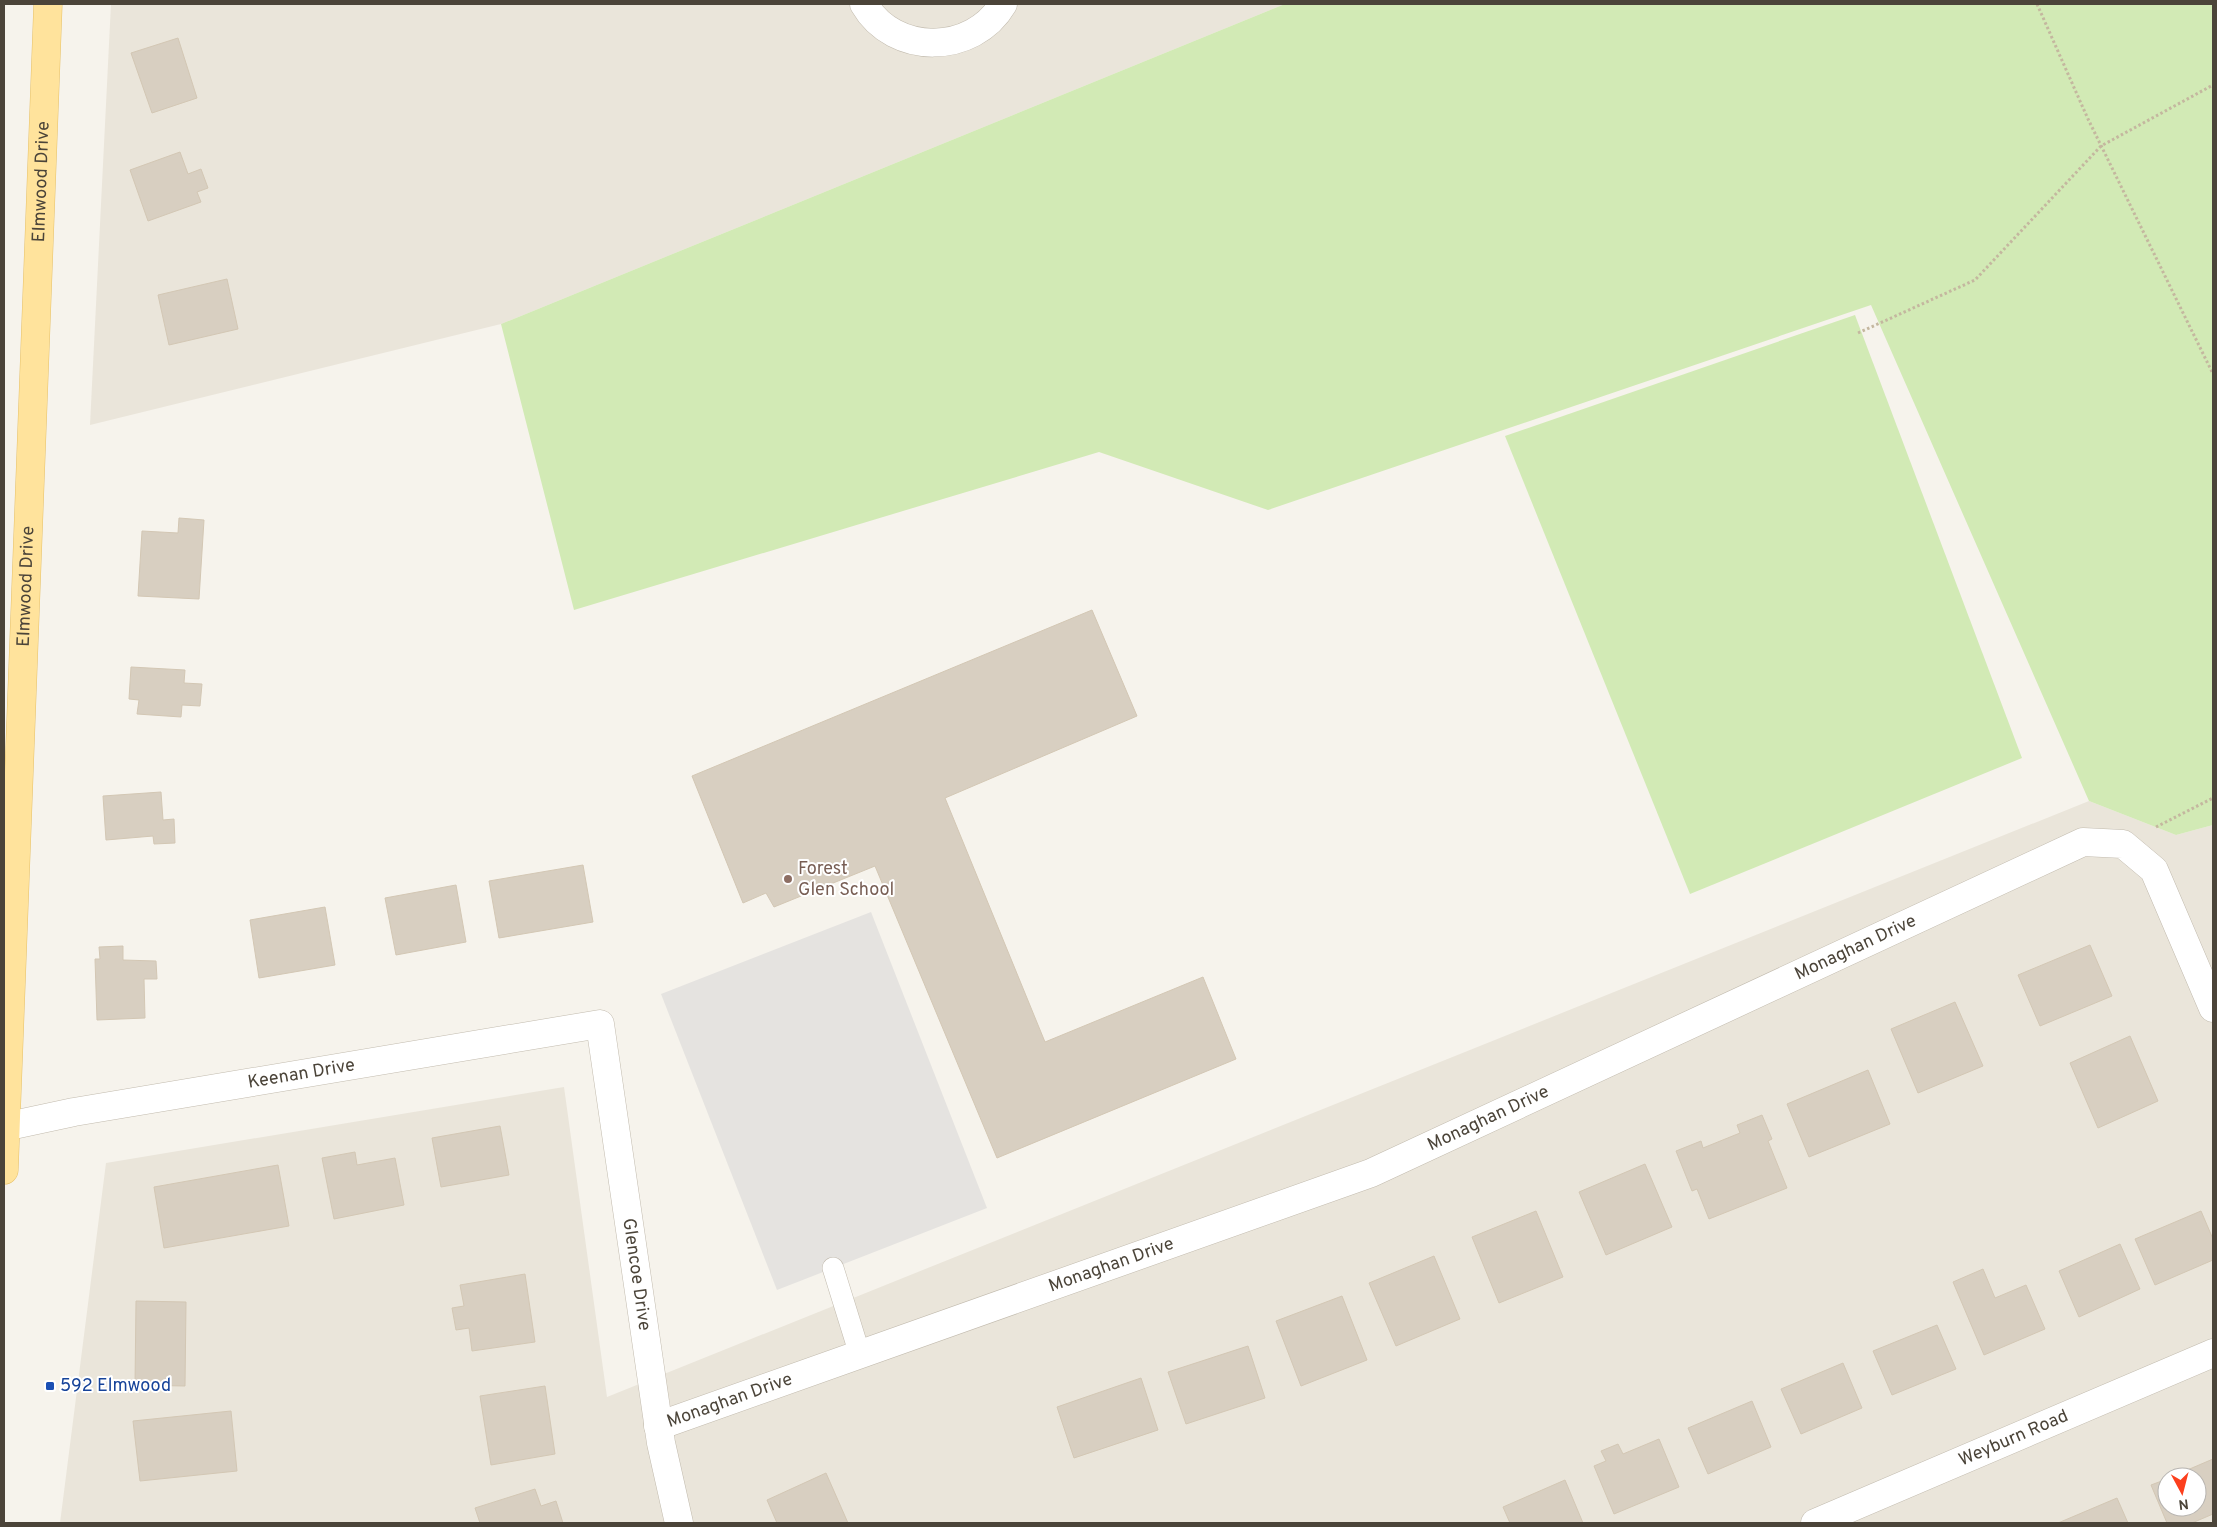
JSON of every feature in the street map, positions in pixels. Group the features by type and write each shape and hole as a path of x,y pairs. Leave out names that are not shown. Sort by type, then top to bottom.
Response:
{"main road":[{"name":"Elmwood Drive","path":"4,1170 7,952 48,4"}],"street":[{"path":"864,4 869,12 888,30 911,40 936,44 961,39 983,27 1003,4"},
{"name":"Monaghan Drive","path":"658,1426 1371,1173 2083,842 2123,844"},
{"path":"2123,844 2154,870 2213,1008"},
{"name":"Keenan Drive","path":"4,1127 94,1108 600,1024"},
{"name":"Glencoe Drive","path":"600,1024 658,1426 679,1523"},
{"name":"Weyburn Road","path":"1815,1523 2213,1354"}],"lane":[{"path":"833,1268 860,1355"}],"path":[{"path":"2037,4 2102,146 2213,374"},
{"path":"1858,334 1975,280 2102,146 2213,85"},
{"path":"2123,844 2213,798"}],"shaded area":[{"path":"111,4 1285,4 501,324 90,425"},
{"path":"2089,801 2176,835 2213,825 2213,1523 60,1523 106,1163 564,1087 607,1397"},
{"path":"871,912 987,1208 777,1290 661,994"}],"green space":[{"path":"1285,4 2213,4 2213,825 2176,835 2089,801 1871,305 1268,510 1099,452 574,610 501,324"},
{"path":"1855,315 2022,758 1690,894 1505,436"}],"building":[{"path":"178,38 197,98 152,113 131,53"},
{"path":"180,152 188,174 201,169 208,188 197,192 201,202 148,221 130,170"},
{"path":"227,279 238,329 169,345 158,295"},
{"path":"179,518 204,520 199,599 138,596 142,531 178,533"},
{"name":"Forest Glen School","path":"1092,610 1137,716 945,798 1045,1042 1203,977 1236,1059 997,1158 875,866 774,907 766,893 743,903 692,776"},
{"path":"131,667 185,670 184,683 202,684 200,706 182,705 181,717 137,714 139,700 129,699"},
{"path":"161,792 163,820 174,819 175,843 154,844 153,836 106,840 103,796"},
{"path":"583,865 593,922 499,938 489,881"},
{"path":"456,885 466,942 396,955 385,898"},
{"path":"325,907 335,965 259,978 250,920"},
{"path":"2090,945 2112,996 2040,1026 2018,975"},
{"path":"123,946 123,960 156,961 157,979 144,979 145,1018 97,1020 95,959 100,959 99,947"},
{"path":"1955,1002 1983,1066 1918,1093 1891,1029"},
{"path":"2130,1036 2158,1101 2098,1128 2070,1063"},
{"path":"1868,1070 1890,1124 1809,1157 1787,1104"},
{"path":"1762,1115 1772,1139 1768,1141 1787,1188 1709,1219 1697,1189 1692,1191 1676,1151 1701,1141 1703,1148 1740,1133 1737,1125"},
{"path":"500,1126 509,1175 441,1187 432,1138"},
{"path":"355,1152 357,1165 395,1158 404,1205 334,1219 322,1158"},
{"path":"1645,1164 1672,1227 1606,1255 1579,1192"},
{"path":"278,1165 289,1226 164,1248 154,1187"},
{"path":"1536,1211 1563,1277 1499,1303 1472,1237"},
{"path":"2201,1211 2213,1239 2213,1260 2155,1285 2135,1239"},
{"path":"2120,1244 2140,1289 2079,1317 2059,1271"},
{"path":"1434,1256 1460,1319 1396,1346 1369,1283"},
{"path":"1983,1269 1995,1298 2026,1285 2045,1329 1984,1355 1953,1282"},
{"path":"525,1274 535,1342 472,1351 469,1328 456,1330 452,1308 464,1306 460,1285"},
{"path":"1342,1296 1367,1360 1301,1386 1276,1321"},
{"path":"136,1301 186,1302 185,1386 135,1385"},
{"path":"1937,1325 1956,1369 1892,1395 1873,1351"},
{"path":"1248,1346 1265,1398 1186,1424 1168,1372"},
{"path":"1843,1363 1862,1408 1801,1434 1781,1389"},
{"path":"1141,1378 1158,1430 1074,1458 1057,1407"},
{"path":"545,1386 555,1454 491,1465 480,1396"},
{"path":"1752,1401 1771,1447 1708,1474 1688,1428"},
{"path":"231,1411 237,1471 140,1481 133,1421"},
{"path":"1659,1439 1679,1487 1614,1514 1594,1466 1606,1461 1601,1451 1618,1444 1623,1454"},
{"path":"2213,1459 2213,1514 2207,1517 2207,1467 2194,1467"},
{"path":"826,1473 848,1523 777,1523 767,1500"},
{"path":"1565,1480 1583,1523 1510,1523 1503,1507"},
{"path":"2157,1483 2157,1499 2151,1485"},
{"path":"535,1489 541,1506 556,1501 563,1523 480,1523 475,1508"},
{"path":"2117,1498 2128,1523 2058,1523"},
{"path":"2164,1517 2206,1517 2192,1523 2167,1523"}],"place":[{"name":"Forest Glen School","path":"788,879"},
{"name":"592 Elmwood","path":"50,1386"}]}
